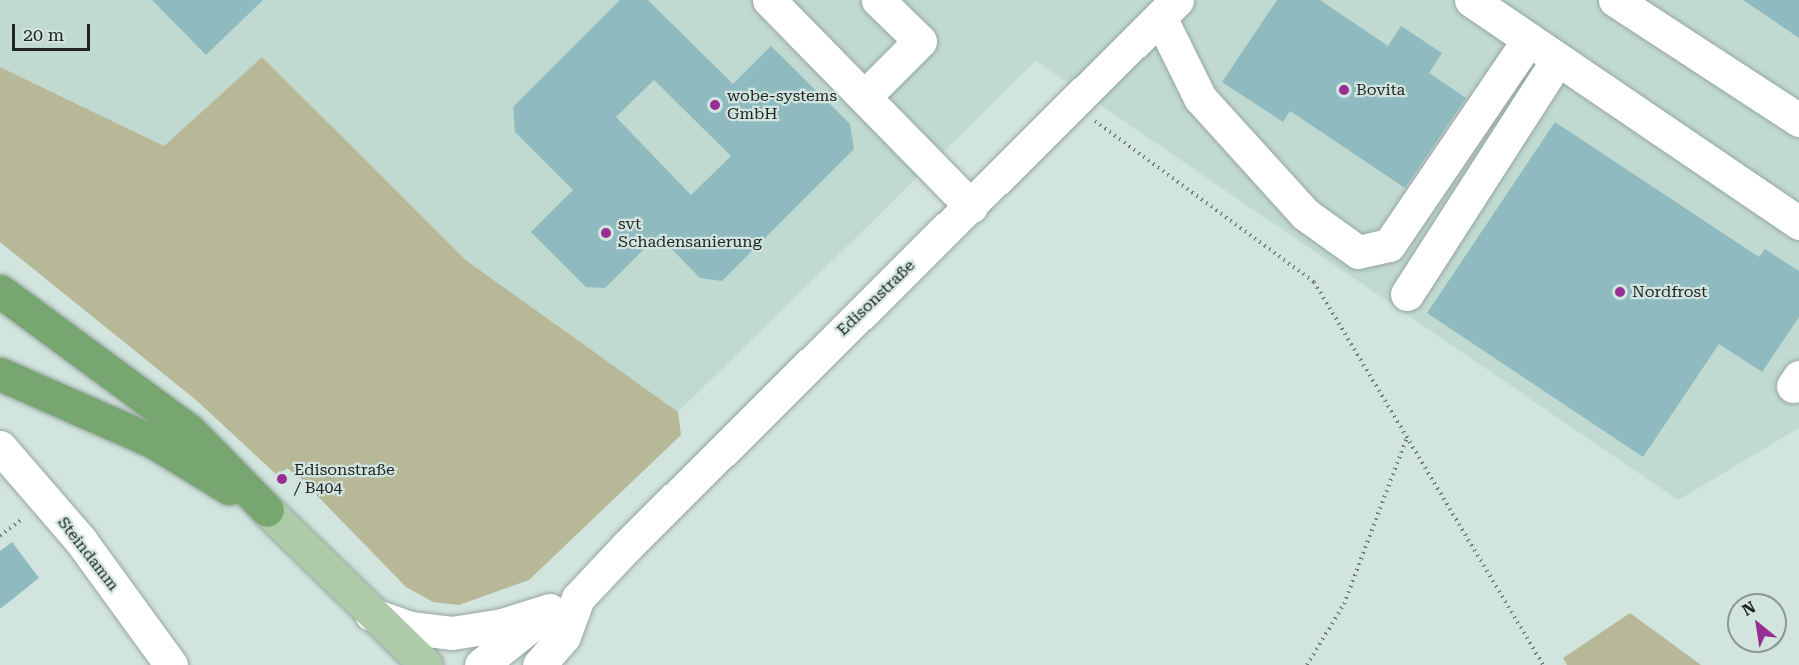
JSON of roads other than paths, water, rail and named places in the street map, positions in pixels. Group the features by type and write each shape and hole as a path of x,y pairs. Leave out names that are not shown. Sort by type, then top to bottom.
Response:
{"highway":[{"path":"0,291 190,431 267,510"},
{"path":"0,374 154,442 267,510"}],"main road":[{"path":"267,510 371,614 426,665"}],"street":[{"path":"866,94 920,41 878,0"},
{"path":"1471,0 1799,223"},
{"path":"1615,0 1799,120"},
{"path":"782,4 971,206"},
{"path":"1168,9 1200,99 1305,214 1358,252 1389,245 1529,39"},
{"name":"Edisonstraße","path":"538,665 561,627 702,469 971,206 1168,9"},
{"path":"1407,294 1558,59"},
{"name":"Steindamm","path":"0,447 81,541 171,665"},
{"path":"371,614 410,628 452,633 502,625 561,627"},
{"name":"Edisonstraße","path":"482,665 561,627"}],"place":[{"name":"Bovita","path":"1344,90"},
{"name":"wobe-systems GmbH","path":"715,105"},
{"name":"svt Schadensanierung","path":"606,233"},
{"name":"Nordfrost","path":"1620,292"},
{"name":"Edisonstraße / B404","path":"282,479"}]}
